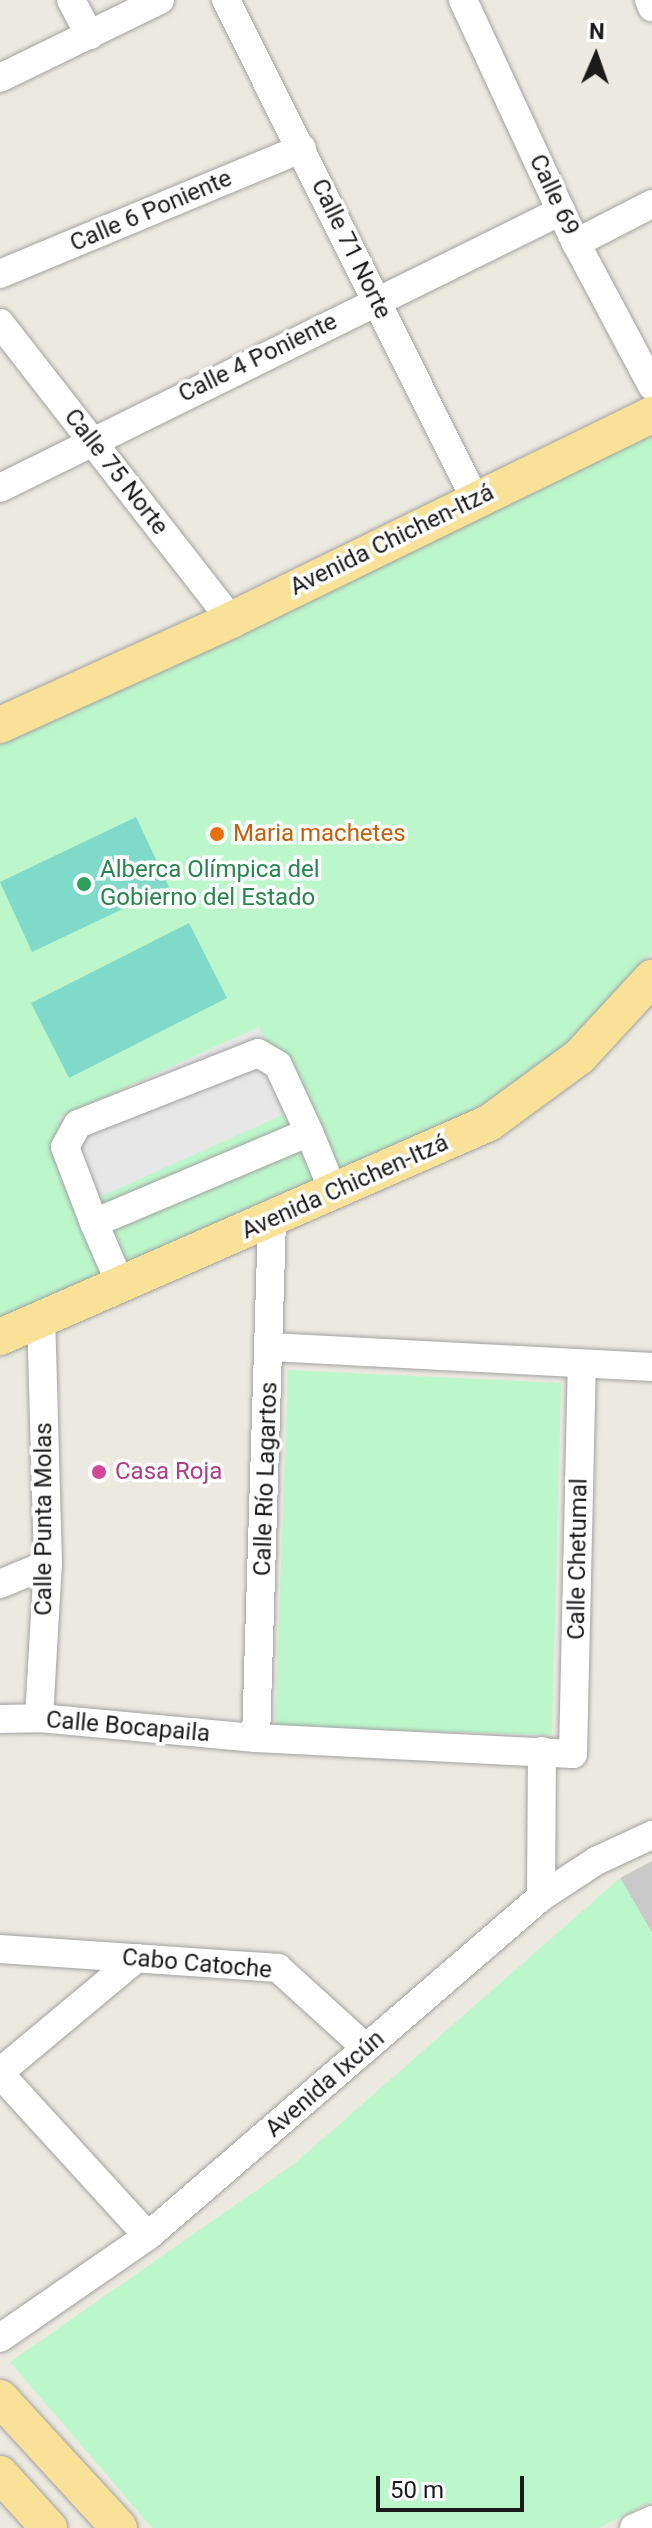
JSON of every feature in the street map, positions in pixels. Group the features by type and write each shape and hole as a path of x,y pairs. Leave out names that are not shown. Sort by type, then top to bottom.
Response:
{"main road":[{"name":"Avenida Chichen-Itzá","path":"0,725 231,620 652,415"},
{"name":"Avenida Chichen-Itzá","path":"0,1337 489,1123 579,1057 649,991"},
{"path":"0,2398 119,2528"},
{"path":"0,2474 49,2528"}],"street":[{"path":"71,0 90,35"},
{"path":"0,78 160,0"},
{"name":"Calle 71 Norte","path":"226,0 475,499"},
{"name":"Calle 69","path":"463,0 576,243 652,386"},
{"path":"649,0 652,7"},
{"name":"Calle 6 Poniente","path":"0,274 302,148"},
{"path":"576,243 652,204"},
{"name":"Calle 4 Poniente","path":"0,488 375,300 561,211"},
{"name":"Calle 75 Norte","path":"0,323 231,620"},
{"path":"120,1283 65,1147 78,1124 258,1053 278,1065 334,1193"},
{"path":"94,1223 309,1132"},
{"name":"Calle Río Lagartos","path":"256,1738 272,1220"},
{"name":"Calle Punta Molas","path":"39,1718 48,1564 41,1319"},
{"path":"270,1347 652,1367"},
{"name":"Calle Chetumal","path":"573,1754 582,1364"},
{"path":"0,1584 48,1564"},
{"name":"Calle Bocapaila","path":"0,1719 39,1718 256,1738 573,1754"},
{"path":"541,1897 542,1751"},
{"name":"Avenida Ixcún","path":"0,2338 148,2236 541,1897 596,1861 652,1835"},
{"name":"Cabo Catoche","path":"0,1949 278,1968 366,2048"},
{"path":"137,1958 0,2073 148,2236"},
{"path":"634,2528 652,2520"}],"shaded area":[{"name":"Alberca Olímpica del Gobierno del Estado","path":"136,817 169,887 32,952 0,882"},
{"path":"189,923 227,998 69,1078 31,1003"},
{"path":"259,1027 296,1109 95,1199 58,1118"},
{"path":"652,1861 652,1933 620,1878"}],"green space":[{"path":"652,433 652,952 575,1039 484,1112 0,1321 0,741"},
{"path":"288,1370 561,1383 552,1735 275,1727"},
{"path":"620,1878 652,1933 652,2501 599,2528 152,2528 10,2362 294,2164"}],"place":[{"name":"Maria machetes","path":"217,834"},
{"name":"Alberca Olímpica del Gobierno del Estado","path":"84,884"},
{"name":"Casa Roja","path":"99,1472"}]}
